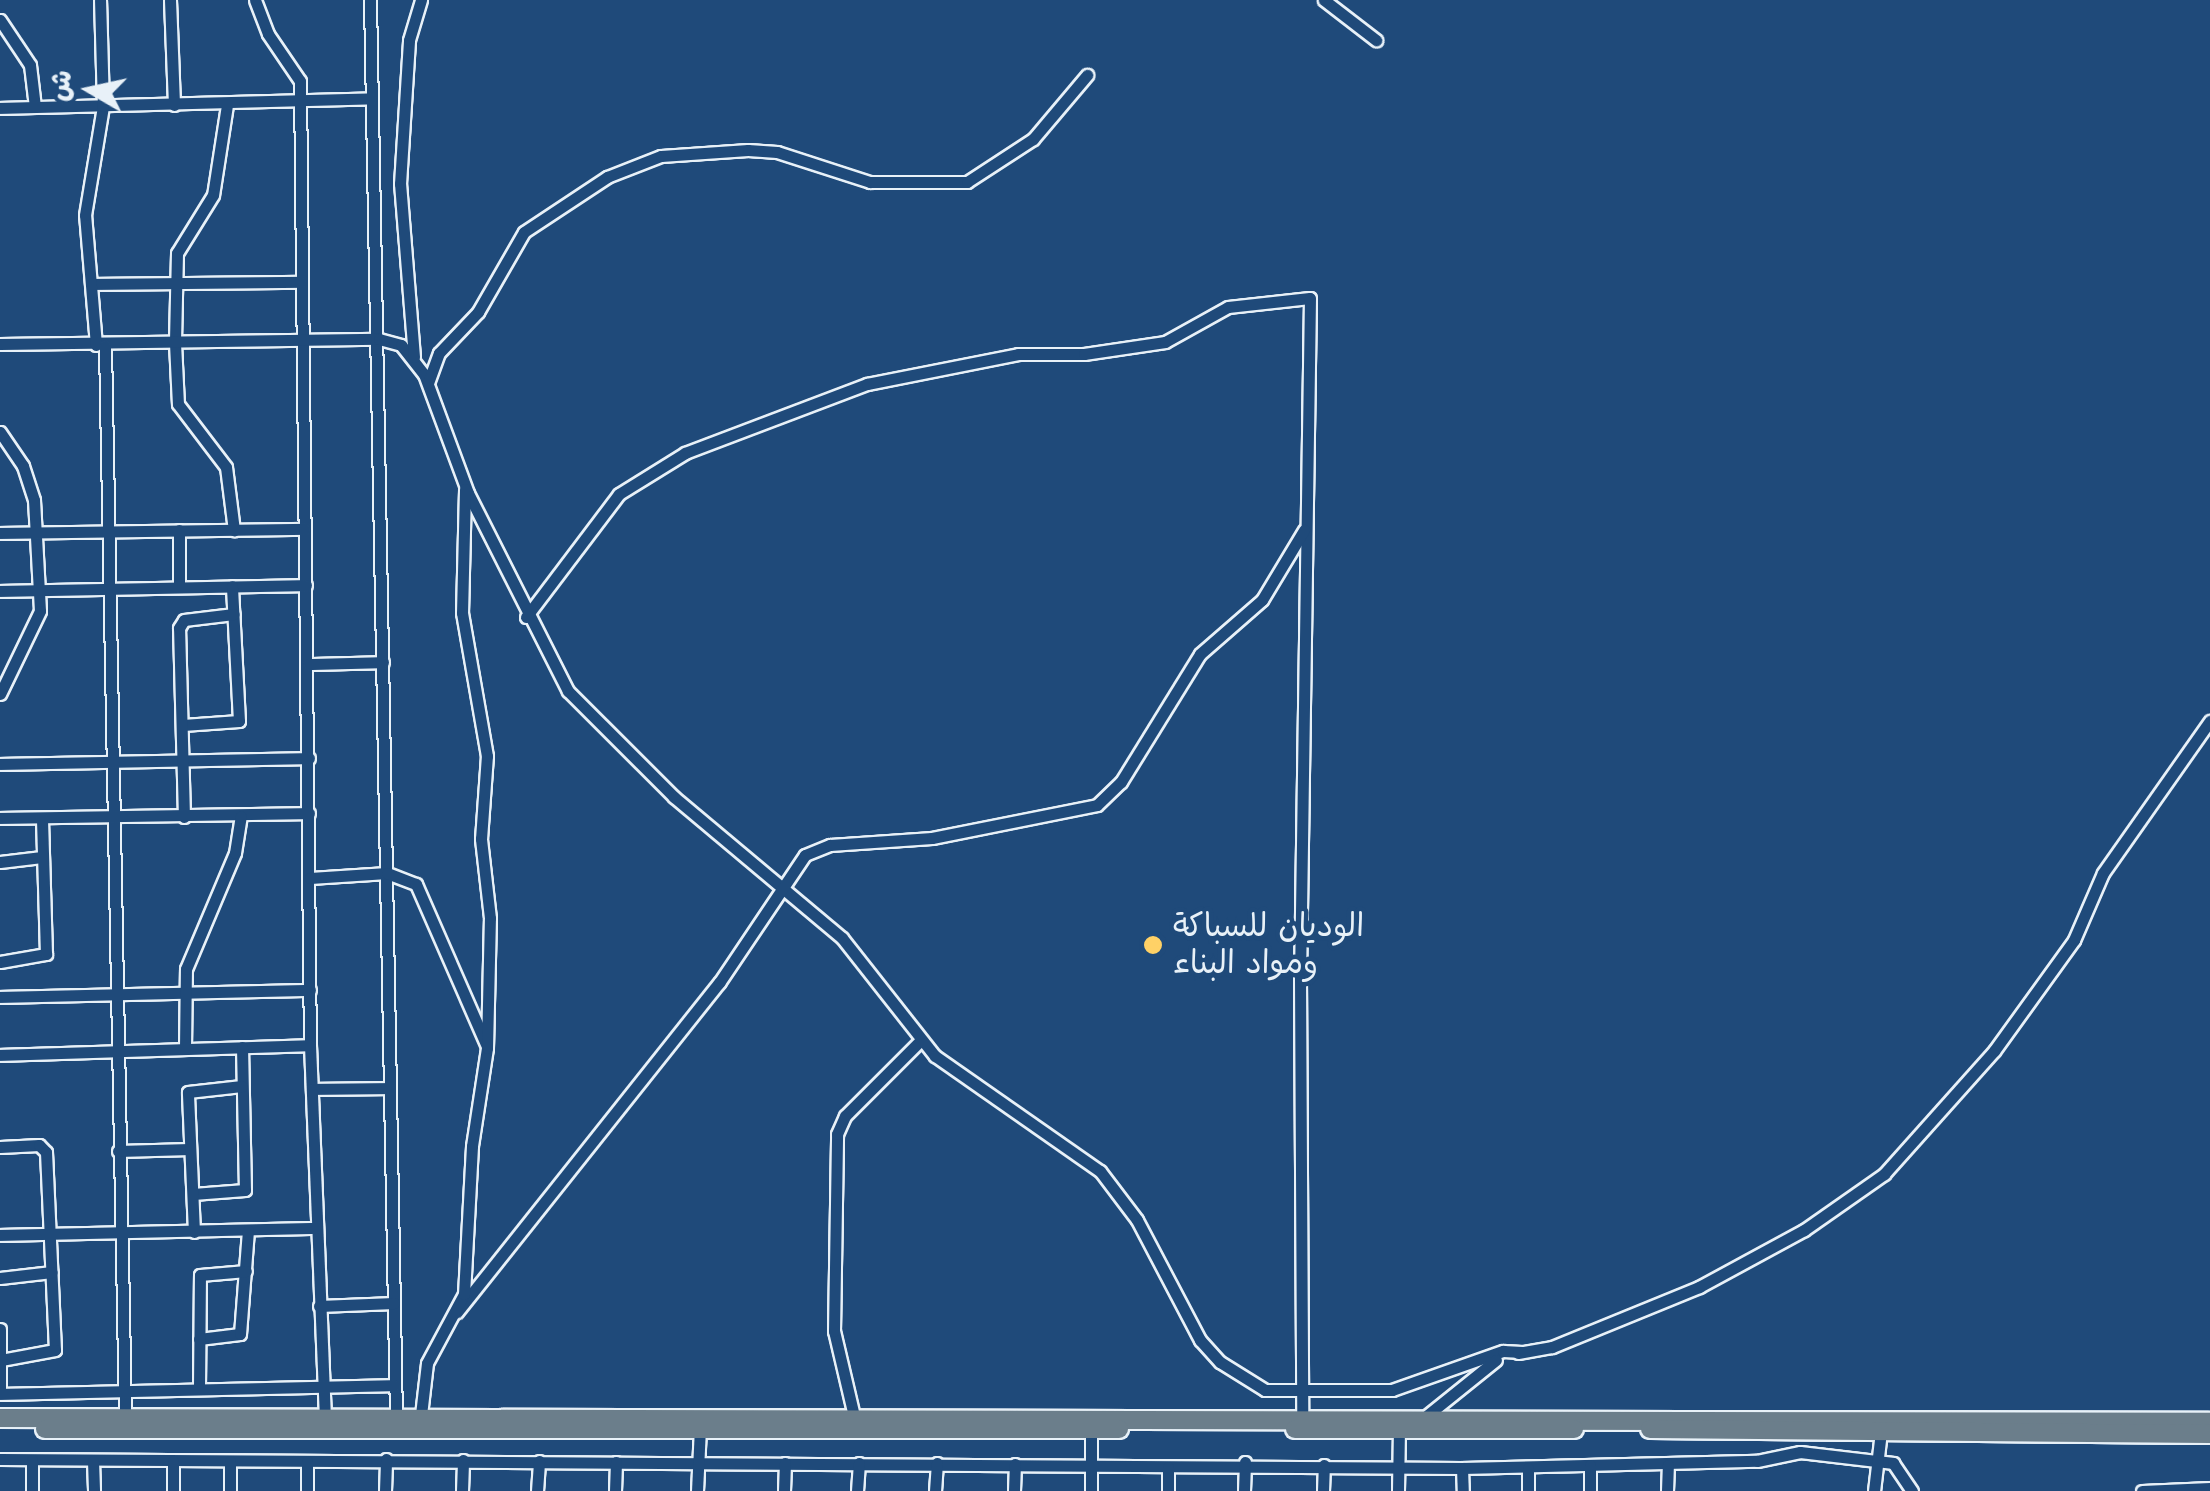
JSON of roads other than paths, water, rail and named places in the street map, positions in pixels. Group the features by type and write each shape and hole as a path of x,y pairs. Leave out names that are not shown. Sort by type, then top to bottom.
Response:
{"highway":[{"path":"4,1422 124,1416 420,1415 1302,1416 1398,1423 1425,1416 2210,1422"},
{"path":"4,1422 1091,1429 1398,1423 2210,1434"}],"street":[{"path":"100,0 102,106 85,215 100,345 110,588 113,1052 124,1416"},
{"path":"170,0 174,105"},
{"path":"255,0 268,34 299,73 310,1045 325,1415"},
{"path":"370,0 396,1416"},
{"path":"414,358 400,184 409,40 421,0"},
{"path":"1324,0 1376,40"},
{"path":"0,20 30,65 35,108"},
{"path":"428,383 439,354 478,312 524,232 607,177 661,156 748,150 778,152 870,182 967,182 1033,139 1087,76"},
{"path":"0,108 228,105 371,98"},
{"path":"228,105 213,195 180,244 174,284 174,342 178,404 226,467 234,530"},
{"path":"94,284 301,282"},
{"path":"526,617 619,494 686,453 867,384 1018,354 1084,354 1166,342 1228,307 1310,298 1302,1416"},
{"path":"0,344 379,339 396,342 414,358 428,383 466,485 526,617 568,691 674,797 842,938 920,1040 948,1067 1100,1170 1129,1207 1200,1340 1220,1362 1265,1390 1406,1388 1494,1354 1552,1347 1699,1287 1804,1230 1884,1174 1994,1051 2074,940 2103,873 2210,721"},
{"path":"0,432 23,466 39,533 40,590 38,619 0,694"},
{"path":"457,1312 467,1278 472,1146 488,1048 490,918 481,839 487,756 462,613 466,485"},
{"path":"420,1415 427,1363 457,1312 720,983 806,856 830,845 932,838 1096,806 1121,782 1200,654 1262,600 1306,528"},
{"path":"0,533 304,529"},
{"path":"179,530 180,587"},
{"path":"0,590 306,585"},
{"path":"183,724 239,721 232,586"},
{"path":"184,817 180,624 234,614"},
{"path":"308,664 383,662"},
{"path":"0,764 308,758"},
{"path":"0,818 309,813"},
{"path":"186,1048 184,990 188,963 235,853 241,816"},
{"path":"0,962 46,954 42,818"},
{"path":"0,862 42,857"},
{"path":"310,878 388,873 418,887 488,1048"},
{"path":"0,997 310,990"},
{"path":"854,1416 834,1331 837,1134 845,1116 920,1040"},
{"path":"0,1055 310,1045"},
{"path":"193,1194 245,1192 242,1047"},
{"path":"194,1232 189,1090 242,1086"},
{"path":"312,1090 388,1088"},
{"path":"0,1147 44,1147 52,1235 53,1354 1,1360"},
{"path":"118,1151 190,1149"},
{"path":"0,1235 316,1228"},
{"path":"199,1339 240,1334 248,1230"},
{"path":"198,1387 200,1274 246,1270"},
{"path":"0,1278 52,1272"},
{"path":"319,1306 394,1304"},
{"path":"0,1329 4,1422"},
{"path":"1425,1416 1473,1374 1522,1352"},
{"path":"4,1394 396,1384"},
{"path":"1398,1423 1398,1491"},
{"path":"697,1491 700,1428"},
{"path":"1090,1491 1091,1429"},
{"path":"1874,1491 1881,1431"},
{"path":"0,1459 858,1462 1091,1468 1245,1462 1399,1469 1668,1465 1800,1452 1878,1460 1899,1467 1912,1491"},
{"path":"384,1491 386,1459"},
{"path":"32,1460 32,1491"},
{"path":"462,1491 463,1460"},
{"path":"93,1461 94,1491"},
{"path":"173,1461 173,1491"},
{"path":"230,1461 230,1491"},
{"path":"307,1461 307,1491"},
{"path":"537,1491 538,1461"},
{"path":"615,1491 616,1462"},
{"path":"857,1491 858,1462"},
{"path":"1244,1491 1245,1462"},
{"path":"784,1491 785,1463"},
{"path":"936,1463 936,1491"},
{"path":"1014,1491 1016,1464"},
{"path":"1324,1465 1324,1491"},
{"path":"1590,1465 1590,1491"},
{"path":"1667,1491 1668,1465"},
{"path":"1168,1467 1168,1491"},
{"path":"1462,1468 1463,1491"},
{"path":"1528,1468 1528,1491"},
{"path":"2144,1491 2210,1488"}],"place":[{"name":"الوديان للسباكة ومواد البناء","path":"1153,945"}]}
